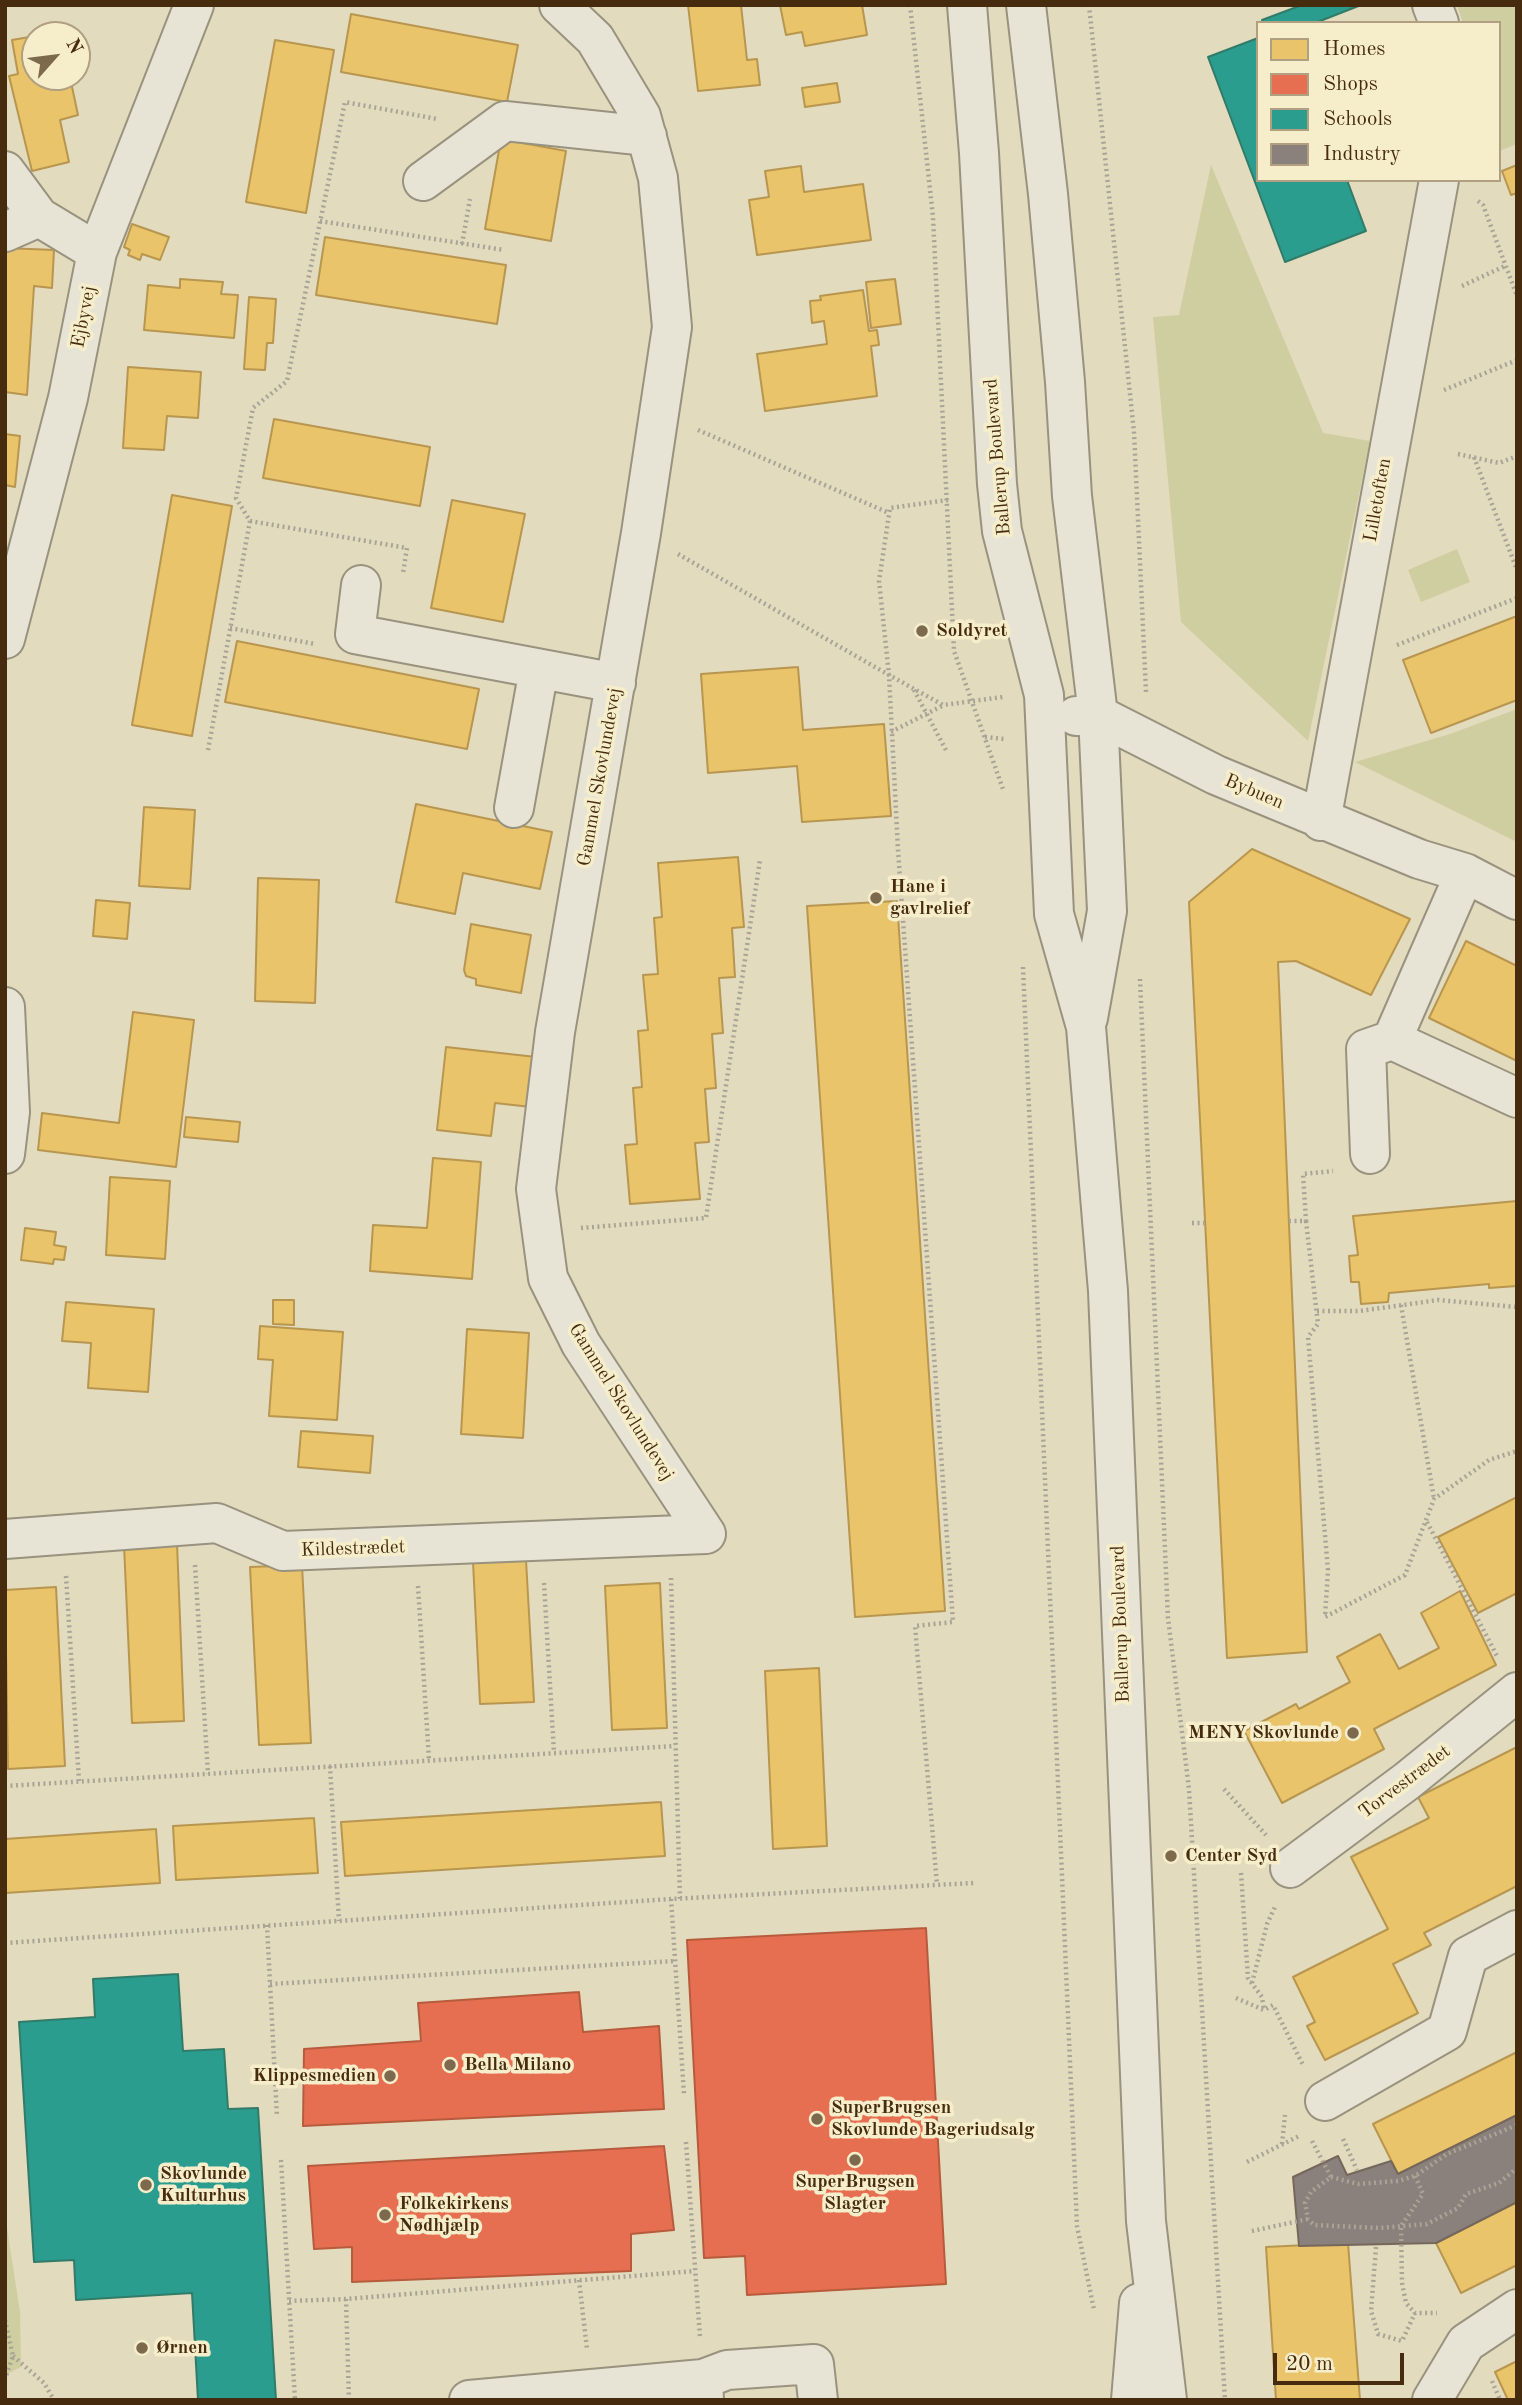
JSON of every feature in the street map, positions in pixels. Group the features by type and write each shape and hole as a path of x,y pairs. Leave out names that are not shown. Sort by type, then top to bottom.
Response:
{"street":[{"name":"Ejbyvej","path":"5,639 68,398 97,252 194,5"},
{"name":"Gammel Skovlundevej","path":"559,5 595,39 641,116 658,178 672,327 641,533 555,1032 536,1189 548,1278 581,1344 688,1535"},
{"name":"Ballerup Boulevard","path":"967,5 979,153 997,484 1002,531 1039,666 1045,718 1054,914 1086,1027 1108,1291 1146,2221 1167,2400"},
{"name":"Ballerup Boulevard","path":"1026,5 1051,221 1072,496 1098,715 1107,911 1086,1027"},
{"path":"424,181 505,121 647,136"},
{"path":"5,171 22,224 97,252"},
{"name":"Lilletoften","path":"1321,821 1348,664 1456,188"},
{"path":"361,585 355,634 616,683"},
{"path":"514,808 539,669"},
{"path":"1045,718 1098,715"},
{"name":"Bybuen","path":"1098,715 1167,753 1321,821 1385,843 1419,859 1465,873 1517,900"},
{"path":"1392,1040 1465,873"},
{"path":"5,1007 10,1112 5,1154"},
{"path":"1370,1154 1366,1049 1392,1040 1517,1098"},
{"name":"Kildestrædet","path":"5,1539 217,1523 283,1551 688,1535"},
{"name":"Torvestrædet","path":"1290,1868 1407,1781 1516,1693"},
{"path":"1325,2101 1447,2031 1468,1956 1517,1930"},
{"name":"Ballerup Boulevard","path":"1131,2400 1146,2221"},
{"path":"1432,2400 1466,2343 1517,2309"},
{"path":"469,2400 592,2389 704,2389 727,2370 814,2364 818,2400"}],"path":[{"path":"910,5 933,217 954,651 1005,794"},
{"path":"1089,5 1134,432 1147,683 1140,738"},
{"path":"208,750 250,521 236,498 253,408 287,381 345,102 462,123 477,141 462,244"},
{"path":"1456,188 1483,205 1517,296"},
{"path":"320,221 504,250"},
{"path":"1433,394 1517,360"},
{"path":"659,413 890,513"},
{"path":"1458,454 1499,463 1517,456"},
{"path":"1474,457 1517,570"},
{"path":"937,1885 915,1626 953,1622 889,675 879,581 890,508 948,500"},
{"path":"641,533 943,705"},
{"path":"1348,664 1517,598"},
{"path":"914,689 947,752"},
{"path":"891,732 943,705 971,701"},
{"path":"542,1232 706,1218 760,860"},
{"path":"1022,962 1077,2226 1094,2312"},
{"path":"1140,968 1168,1618 1189,1789 1225,2400"},
{"path":"1370,1154 1353,1169 1303,1174 1318,1324 1308,1337 1328,1570 1325,1616 1405,1575 1434,1499 1402,1305"},
{"path":"1289,1222 1306,1221"},
{"path":"1192,1223 1205,1223"},
{"path":"1317,1311 1360,1311 1437,1300 1517,1307"},
{"path":"1434,1499 1489,1460 1517,1451"},
{"path":"1427,1522 1516,1693"},
{"path":"193,1525 208,1773"},
{"path":"64,1534 79,1781"},
{"path":"680,1899 675,1745 688,1535"},
{"path":"541,1541 554,1753"},
{"path":"415,1546 429,1760"},
{"path":"5,1786 675,1745"},
{"path":"330,1766 339,1921"},
{"path":"1224,1789 1276,1846 1290,1868"},
{"path":"1241,1872 1248,1978 1262,1997 1264,2010"},
{"path":"5,1943 671,1899 974,1883"},
{"path":"671,1899 684,2094"},
{"path":"1252,1983 1267,1924"},
{"path":"267,1925 277,2117"},
{"path":"270,1984 676,1961"},
{"path":"1236,1998 1264,2010 1273,2006 1289,2040 1325,2101 1314,2125 1301,2135 1247,2162"},
{"path":"1310,2137 1332,2177 1358,2184 1398,2181 1415,2176 1447,2154 1517,2125"},
{"path":"686,2142 704,2389"},
{"path":"281,2160 295,2400"},
{"path":"1332,2177 1311,2192 1305,2203 1308,2219 1314,2225 1354,2228 1401,2226 1427,2224 1458,2208 1466,2194 1499,2183 1517,2168"},
{"path":"1415,2176 1423,2194 1401,2226 1402,2283 1406,2303 1415,2313"},
{"path":"1252,2231 1308,2219"},
{"path":"1376,2246 1371,2311 1378,2334 1402,2341 1415,2313"},
{"path":"289,2301 346,2299 695,2271"},
{"path":"579,2280 592,2389"},
{"path":"346,2299 349,2400"},
{"path":"1415,2313 1436,2312 1446,2318"},
{"path":"5,2320 13,2356 5,2379"},
{"path":"13,2356 44,2383 54,2400"}],"green space":[{"path":"1457,5 1517,5 1517,144 1501,150 1501,21 1462,21"},
{"path":"1211,165 1323,433 1370,441 1308,741 1181,622 1153,317 1179,315"},
{"path":"1457,549 1470,582 1421,602 1408,570"},
{"path":"1517,709 1517,842 1355,762 1450,734"},
{"path":"5,2215 20,2312 21,2367 5,2375"}],"building: Homes":[{"path":"688,5 741,5 747,60 757,59 760,85 698,91"},
{"path":"780,5 862,5 867,35 805,46 802,32 786,35"},
{"path":"351,14 518,45 507,102 341,72"},
{"path":"21,38 21,91 73,91 78,115 60,120 69,162 32,171 9,76 18,74 12,40"},
{"path":"275,40 334,50 306,213 246,202"},
{"path":"837,83 840,102 805,107 802,88"},
{"path":"501,139 566,151 551,241 485,229"},
{"path":"1517,165 1517,193 1511,195 1502,171"},
{"path":"801,166 804,192 863,184 871,240 757,255 749,200 769,197 765,171"},
{"path":"132,224 169,237 160,260 142,254 140,260 128,255 130,250 124,247"},
{"path":"325,237 506,265 497,324 316,295"},
{"path":"5,248 54,250 52,288 34,286 27,395 5,392"},
{"path":"180,279 223,282 221,294 238,295 234,338 144,330 148,285 180,288"},
{"path":"895,279 901,324 871,328 866,282"},
{"path":"863,290 869,331 877,330 879,345 871,346 877,396 765,411 757,354 827,344 824,321 812,323 810,301 821,300 820,296"},
{"path":"249,297 276,299 273,343 267,343 265,370 244,369"},
{"path":"128,367 201,372 198,418 167,416 164,450 123,448"},
{"path":"274,419 430,447 420,506 263,478"},
{"path":"5,434 20,436 15,487 5,485"},
{"path":"172,495 232,506 192,736 132,725"},
{"path":"452,500 525,514 503,622 431,608"},
{"path":"1517,616 1517,700 1431,733 1403,660"},
{"path":"237,641 479,689 467,749 225,702"},
{"path":"798,667 803,730 884,724 891,816 802,822 797,766 708,773 701,674"},
{"path":"416,804 552,832 540,889 463,873 455,914 396,902"},
{"path":"144,807 195,810 190,889 139,886"},
{"path":"1252,849 1410,919 1371,995 1296,961 1278,962 1307,1652 1227,1658 1189,902"},
{"path":"738,857 744,927 732,928 735,977 719,978 723,1033 712,1034 716,1088 705,1089 709,1142 695,1143 700,1199 630,1204 625,1145 637,1144 633,1088 642,1087 638,1031 648,1030 643,975 658,974 654,918 662,917 658,863"},
{"path":"258,878 319,880 315,1003 255,1001"},
{"path":"96,900 130,903 127,939 93,936"},
{"path":"897,901 945,1611 855,1617 807,906"},
{"path":"471,924 531,935 521,993 476,985 476,979 466,976 464,970"},
{"path":"1466,941 1517,966 1517,1061 1429,1018"},
{"path":"133,1012 194,1020 176,1167 38,1150 42,1113 119,1123"},
{"path":"446,1047 536,1057 531,1107 495,1103 491,1136 437,1130"},
{"path":"186,1117 240,1122 238,1142 184,1137"},
{"path":"433,1158 481,1162 472,1279 370,1271 373,1225 427,1228"},
{"path":"110,1177 170,1181 165,1259 106,1255"},
{"path":"1517,1201 1517,1286 1489,1288 1489,1284 1389,1293 1388,1302 1361,1304 1359,1282 1351,1282 1349,1256 1358,1255 1353,1216"},
{"path":"25,1228 56,1232 54,1245 66,1247 64,1260 54,1259 53,1264 21,1260"},
{"path":"273,1300 294,1300 294,1325 273,1324"},
{"path":"66,1302 154,1309 148,1392 88,1388 91,1343 62,1341"},
{"path":"260,1326 343,1332 337,1420 269,1416 273,1360 258,1359"},
{"path":"467,1329 529,1333 523,1438 461,1434"},
{"path":"301,1431 373,1436 370,1473 298,1467"},
{"path":"1517,1497 1517,1593 1478,1613 1438,1537"},
{"path":"177,1543 184,1721 132,1723 124,1545"},
{"path":"526,1560 534,1702 480,1704 473,1562"},
{"path":"302,1565 311,1743 259,1745 250,1567"},
{"path":"660,1583 667,1728 612,1730 605,1586"},
{"path":"56,1587 65,1766 8,1769 5,1590"},
{"path":"1460,1591 1496,1665 1374,1729 1384,1749 1282,1803 1244,1731 1296,1704 1299,1709 1350,1682 1337,1657 1380,1634 1399,1669 1439,1648 1421,1613"},
{"path":"819,1668 827,1846 773,1849 765,1671"},
{"path":"1517,1747 1517,1886 1424,1933 1431,1945 1393,1964 1418,2013 1325,2060 1307,2026 1315,2022 1293,1977 1388,1929 1351,1857 1429,1818 1418,1797"},
{"path":"661,1802 665,1856 345,1876 341,1822"},
{"path":"314,1818 318,1873 176,1880 173,1826"},
{"path":"156,1829 160,1883 5,1893 5,1839"},
{"path":"1517,2052 1517,2115 1398,2174 1373,2124"},
{"path":"1517,2202 1517,2265 1461,2293 1436,2243"},
{"path":"1348,2243 1360,2400 1276,2400 1266,2247"},
{"path":"1517,2361 1517,2400 1508,2400 1495,2372"}],"building: Shops":[{"name":"SuperBrugsen Skovlunde Bageriudsalg","path":"926,1928 946,2284 747,2295 745,2256 704,2258 687,1940"},
{"path":"579,1992 583,2032 659,2026 664,2109 303,2126 304,2049 421,2041 418,2003"},
{"path":"664,2146 674,2230 631,2234 631,2271 352,2282 352,2247 314,2249 308,2166"}],"building: Schools":[{"path":"1302,5 1361,5 1320,21 1262,20"},
{"path":"1256,39 1256,182 1348,182 1366,231 1285,262 1208,57"},
{"name":"Skovlunde Kulturhus","path":"178,1974 183,2051 224,2049 228,2109 258,2108 276,2400 198,2400 192,2293 76,2300 74,2260 34,2262 19,2022 95,2017 93,1979"}],"building: Industry":[{"path":"1517,2115 1517,2202 1436,2243 1299,2246 1293,2177 1338,2156 1347,2175 1391,2161 1398,2174"}],"place":[{"name":"Soldyret","path":"922,631"},
{"name":"Hane i gavlrelief","path":"876,898"},
{"name":"MENY Skovlunde","path":"1353,1733"},
{"name":"Center Syd","path":"1171,1856"},
{"name":"Bella Milano","path":"450,2065"},
{"name":"Klippesmedien","path":"390,2076"},
{"name":"SuperBrugsen Skovlunde Bageriudsalg","path":"817,2119"},
{"name":"SuperBrugsen Slagter","path":"855,2160"},
{"name":"Skovlunde Kulturhus","path":"146,2185"},
{"name":"Folkekirkens Nødhjælp","path":"385,2215"},
{"name":"Ørnen","path":"142,2348"}]}
